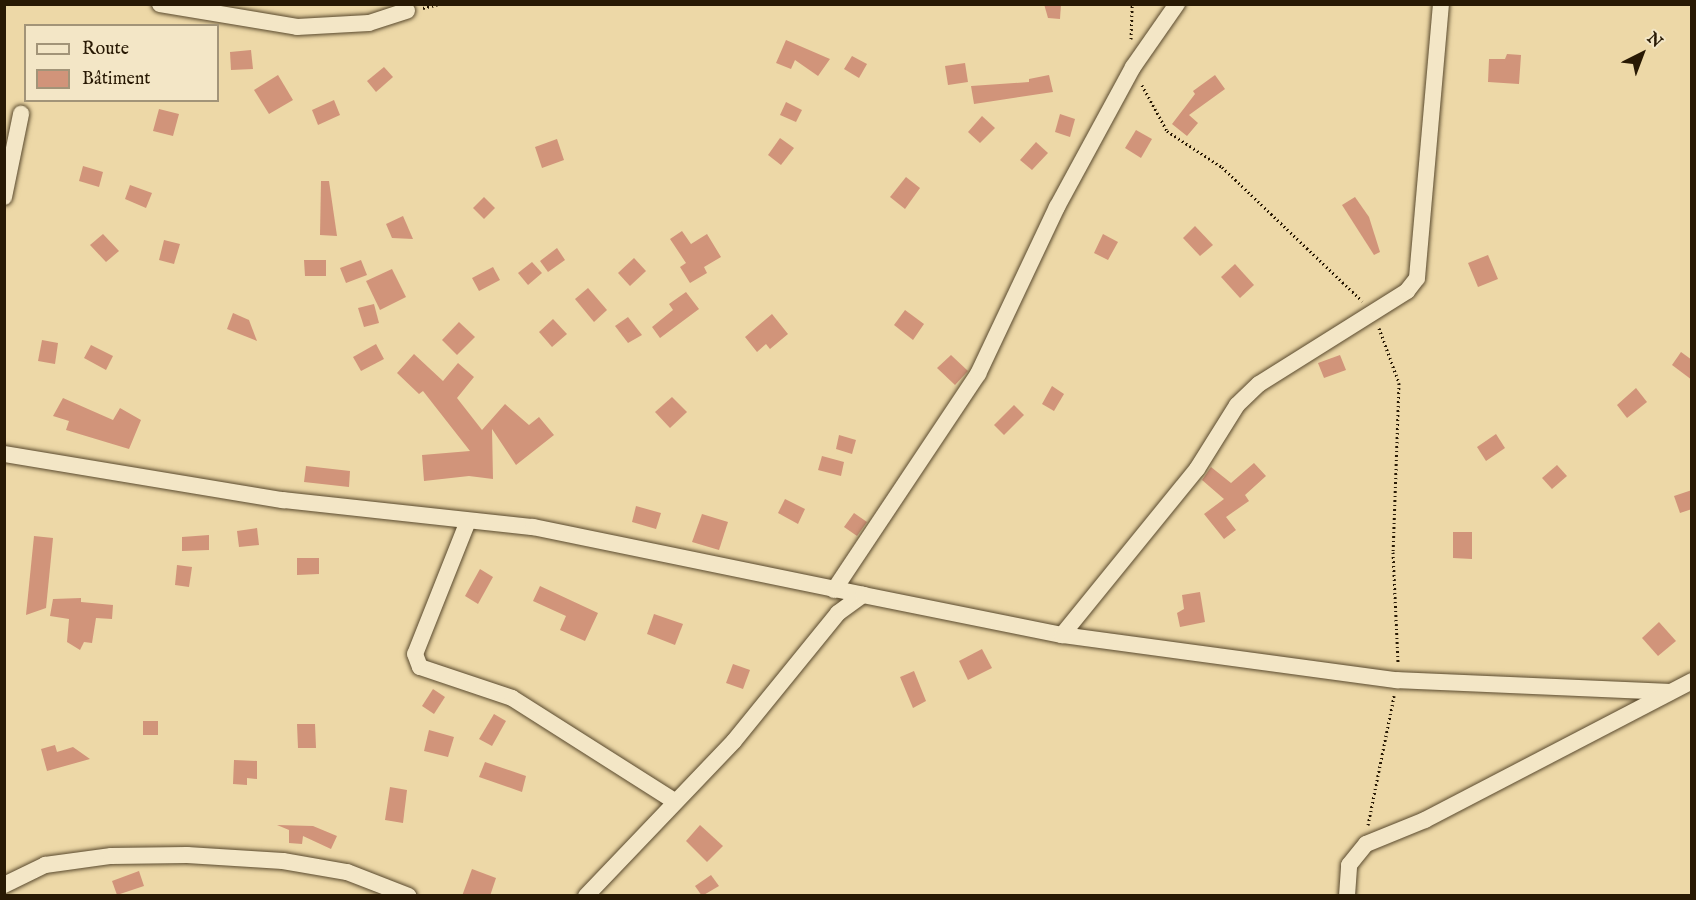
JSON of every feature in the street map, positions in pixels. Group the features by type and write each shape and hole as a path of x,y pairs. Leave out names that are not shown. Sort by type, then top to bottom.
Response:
{"street":[{"path":"160,4 297,27 369,23 407,11"},
{"path":"834,590 978,374 1057,207 1132,67 1177,4"},
{"path":"1062,635 1197,470 1237,405 1259,384 1407,291 1417,278 1441,4"},
{"path":"4,197 21,114"},
{"path":"4,454 283,500 533,527 1062,635 1397,680 1669,692"},
{"path":"468,521 415,654 420,667 512,698 674,801"},
{"path":"586,896 674,801 734,741 838,613 862,596"},
{"path":"1347,896 1349,865 1366,844 1425,820 1692,681"},
{"path":"4,885 45,866 111,856 187,855 283,861 347,872 409,896"}],"path":[{"path":"1132,4 1132,67 1167,131 1222,167 1373,312 1399,382 1393,552 1397,680 1369,807 1366,844"}],"building":[{"path":"1044,4 1061,4 1060,19 1048,18"},
{"path":"786,40 830,59 818,76 795,60 791,69 776,63"},
{"path":"251,50 253,69 231,70 230,52"},
{"path":"1507,54 1521,55 1519,84 1488,82 1489,59 1505,59"},
{"path":"852,56 867,64 859,78 844,69"},
{"path":"965,63 968,82 948,85 945,66"},
{"path":"384,67 393,77 376,92 367,81"},
{"path":"278,75 293,100 269,114 254,90"},
{"path":"1049,75 1053,92 974,104 971,86 1029,82 1029,79"},
{"path":"1215,75 1225,89 1189,115 1198,123 1187,136 1172,124 1195,94 1193,91"},
{"path":"334,100 340,115 318,125 312,110"},
{"path":"786,102 802,110 796,122 780,115"},
{"path":"159,109 179,114 173,136 153,131"},
{"path":"1060,114 1075,119 1070,137 1055,132"},
{"path":"982,116 995,128 980,143 968,132"},
{"path":"1136,130 1152,139 1141,158 1125,148"},
{"path":"780,138 794,148 781,165 768,155"},
{"path":"557,139 564,160 542,168 535,147"},
{"path":"1036,142 1048,153 1032,170 1020,160"},
{"path":"83,166 103,172 99,187 79,181"},
{"path":"906,177 920,188 905,209 890,197"},
{"path":"321,181 329,181 337,236 320,235"},
{"path":"130,185 152,193 146,208 125,199"},
{"path":"484,197 495,208 484,219 473,208"},
{"path":"1355,197 1369,217 1380,252 1374,255 1342,205"},
{"path":"403,216 413,239 392,238 386,224"},
{"path":"1195,226 1213,245 1200,256 1183,238"},
{"path":"682,231 691,244 707,234 721,257 704,267 707,273 690,283 680,267 686,263 670,239"},
{"path":"103,234 119,251 106,262 90,245"},
{"path":"1103,234 1118,242 1108,260 1094,253"},
{"path":"164,240 180,244 174,264 159,260"},
{"path":"557,248 565,260 548,272 540,261"},
{"path":"1488,255 1498,279 1478,287 1468,263"},
{"path":"634,258 646,271 630,286 618,273"},
{"path":"304,260 326,260 326,276 305,276"},
{"path":"361,260 367,275 346,283 340,268"},
{"path":"532,262 542,273 528,285 518,273"},
{"path":"1235,264 1254,285 1240,298 1221,277"},
{"path":"493,267 500,280 479,291 472,278"},
{"path":"392,269 406,297 380,310 366,281"},
{"path":"588,288 607,310 594,322 575,299"},
{"path":"686,292 699,309 660,338 652,327 673,310 669,304"},
{"path":"374,304 379,323 364,327 358,308"},
{"path":"905,310 924,324 913,340 894,325"},
{"path":"233,313 249,320 257,341 227,329"},
{"path":"772,314 788,334 770,349 766,344 757,352 745,337"},
{"path":"628,317 642,335 628,343 615,326"},
{"path":"553,319 567,334 552,347 539,332"},
{"path":"459,322 475,337 457,355 442,340"},
{"path":"42,340 58,343 55,364 38,361"},
{"path":"376,344 384,359 361,371 353,357"},
{"path":"91,345 113,356 106,370 84,358"},
{"path":"1681,352 1692,360 1692,380 1672,365"},
{"path":"414,354 443,381 458,363 474,377 457,398 482,430 505,404 529,425 539,417 554,435 516,465 492,429 493,479 469,476 424,481 422,455 470,451 423,391 419,394 397,373"},
{"path":"951,355 968,371 955,385 937,368"},
{"path":"1340,355 1346,370 1324,378 1318,363"},
{"path":"1052,386 1064,394 1054,411 1042,404"},
{"path":"1636,388 1647,402 1627,418 1617,405"},
{"path":"672,397 687,412 670,428 655,412"},
{"path":"63,398 113,420 120,408 141,420 129,449 66,430 69,421 53,416"},
{"path":"1014,405 1024,415 1004,435 994,425"},
{"path":"1496,434 1505,448 1486,461 1477,447"},
{"path":"839,435 856,440 852,454 836,449"},
{"path":"822,456 844,462 841,476 818,470"},
{"path":"1254,463 1266,476 1245,495 1249,501 1226,517 1236,530 1224,539 1204,514 1224,499 1202,480 1211,467 1231,483"},
{"path":"1557,465 1567,476 1552,489 1542,478"},
{"path":"306,466 350,471 349,487 304,482"},
{"path":"1692,490 1692,509 1680,513 1674,496"},
{"path":"785,499 805,509 798,524 778,513"},
{"path":"636,506 661,513 656,529 632,522"},
{"path":"854,513 867,522 857,536 844,527"},
{"path":"702,514 728,522 719,550 692,542"},
{"path":"257,528 259,545 239,547 237,531"},
{"path":"1453,532 1472,532 1472,559 1453,558"},
{"path":"209,535 209,550 182,551 182,537"},
{"path":"34,536 53,538 46,608 26,615"},
{"path":"297,558 319,558 319,574 297,575"},
{"path":"177,565 192,567 189,587 175,585"},
{"path":"480,569 493,577 478,604 465,596"},
{"path":"540,586 598,613 585,641 560,630 566,616 533,601"},
{"path":"1200,592 1205,622 1180,627 1177,613 1184,609 1182,595"},
{"path":"81,598 81,602 113,605 112,619 96,618 92,643 84,642 80,650 67,642 69,619 50,616 53,599"},
{"path":"654,614 683,624 675,645 647,634"},
{"path":"1659,622 1676,641 1658,656 1642,638"},
{"path":"982,649 992,668 968,680 959,661"},
{"path":"733,664 750,670 743,689 726,683"},
{"path":"914,671 926,701 913,708 900,677"},
{"path":"433,689 445,697 434,714 422,706"},
{"path":"494,714 506,721 492,746 479,739"},
{"path":"143,721 158,721 158,735 143,735"},
{"path":"297,724 315,724 316,748 298,748"},
{"path":"429,730 454,737 448,757 424,751"},
{"path":"55,745 57,752 73,747 90,759 47,771 41,749"},
{"path":"234,760 257,761 257,779 247,778 247,785 233,784"},
{"path":"485,762 526,776 522,792 479,777"},
{"path":"390,787 407,790 403,823 385,820"},
{"path":"277,825 313,826 337,836 331,849 303,836 302,844 289,843 289,830"},
{"path":"700,825 723,846 707,862 686,841"},
{"path":"472,869 496,878 490,896 462,896"},
{"path":"139,871 144,886 117,895 112,881"},
{"path":"711,875 719,886 702,896 695,886"}]}
